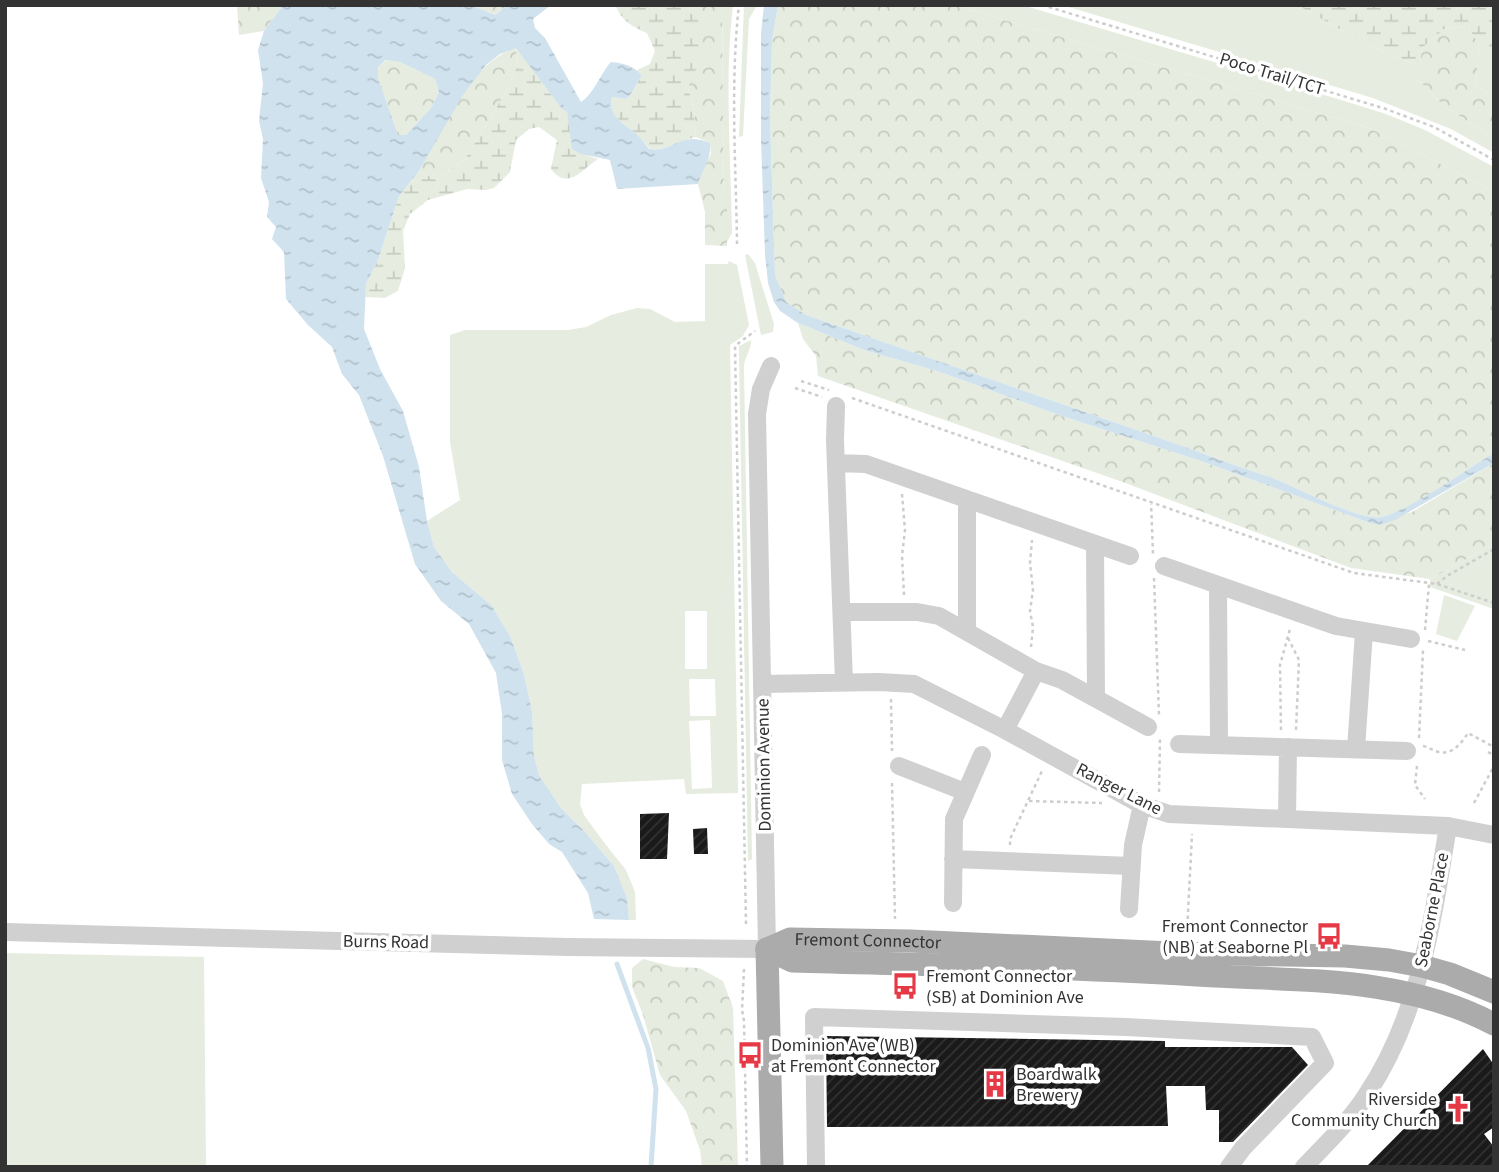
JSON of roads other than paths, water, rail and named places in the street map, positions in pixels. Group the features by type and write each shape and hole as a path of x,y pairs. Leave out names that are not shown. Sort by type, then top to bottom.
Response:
{"main road":[{"name":"Fremont Connector","path":"767,948 790,939 909,941 1159,953 1345,956 1422,966 1494,992"},
{"name":"Fremont Connector","path":"767,948 792,961 1199,975 1376,986 1413,993 1462,1009 1494,1024"},
{"name":"Dominion Avenue","path":"767,948 772,1167"}],"street":[{"name":"Dominion Avenue","path":"767,948 757,414 761,389 771,366"},
{"path":"837,397 836,463 844,682"},
{"path":"836,463 866,464 1130,556"},
{"path":"967,499 967,631"},
{"path":"1095,544 1096,697"},
{"path":"1157,568 1218,585 1336,626 1417,640"},
{"path":"1218,585 1219,745"},
{"path":"843,612 931,614 1156,727"},
{"path":"1356,750 1364,632"},
{"path":"1005,730 1030,666"},
{"name":"Ranger Lane","path":"762,684 914,684 1151,802 1162,813 1177,816 1448,826 1494,835"},
{"path":"1179,744 1356,750 1412,755"},
{"path":"1287,819 1288,747"},
{"path":"953,903 954,819 982,755"},
{"path":"894,767 965,792"},
{"path":"1129,909 1135,832 1151,802"},
{"name":"Seaborne Place","path":"1304,1167 1367,1095 1389,1052 1422,966 1431,931 1448,826"},
{"path":"953,859 1131,866"},
{"name":"Burns Road","path":"5,932 567,947 767,948"},
{"path":"816,1167 814,1017 1126,1027 1312,1037 1325,1063 1251,1139 1229,1167"}],"water":[{"path":"283,5 471,5 495,15 508,5 551,5 533,19 535,28 545,38 581,102 590,94 611,62 624,64 642,76 626,99 612,97 612,109 617,118 649,149 665,148 691,139 710,143 708,159 698,184 617,189 610,160 581,154 572,149 567,112 516,48 500,54 486,65 463,95 419,171 399,196 378,260 366,284 364,329 380,369 403,411 419,467 434,547 452,572 492,606 510,636 524,674 532,711 534,756 539,775 561,808 614,866 627,898 629,920 594,919 588,893 562,852 549,844 512,794 502,760 502,714 496,673 469,624 441,601 415,564 383,456 359,395 342,374 332,347 308,325 286,299 284,252 272,239 276,227 267,217 269,202 261,178 263,139 259,121 263,83 258,50 264,31","holes":["386,60 400,62 435,79 439,92 431,108 406,135 398,135 378,78 378,67"]},
{"path":"764,5 778,5 772,41 770,118 775,275 786,302 806,315 1270,477 1357,514 1381,517 1393,513 1438,489 1494,453 1494,463 1395,520 1380,525 1370,523 1201,461 1059,415 937,371 864,350 798,323 780,311 774,302 768,283 765,255 761,139 761,34"}],"waterway":[{"path":"617,964 648,1048 656,1089 651,1167"}],"place":[{"name":"Fremont Connector (NB) at Seaborne Pl","path":"1329,936"},
{"name":"Fremont Connector (SB) at Dominion Ave","path":"905,986"},
{"name":"Dominion Ave (WB) at Fremont Connector","path":"750,1055"},
{"name":"Boardwalk Brewery","path":"995,1084"},
{"name":"Riverside Community Church","path":"1458,1109"}]}
